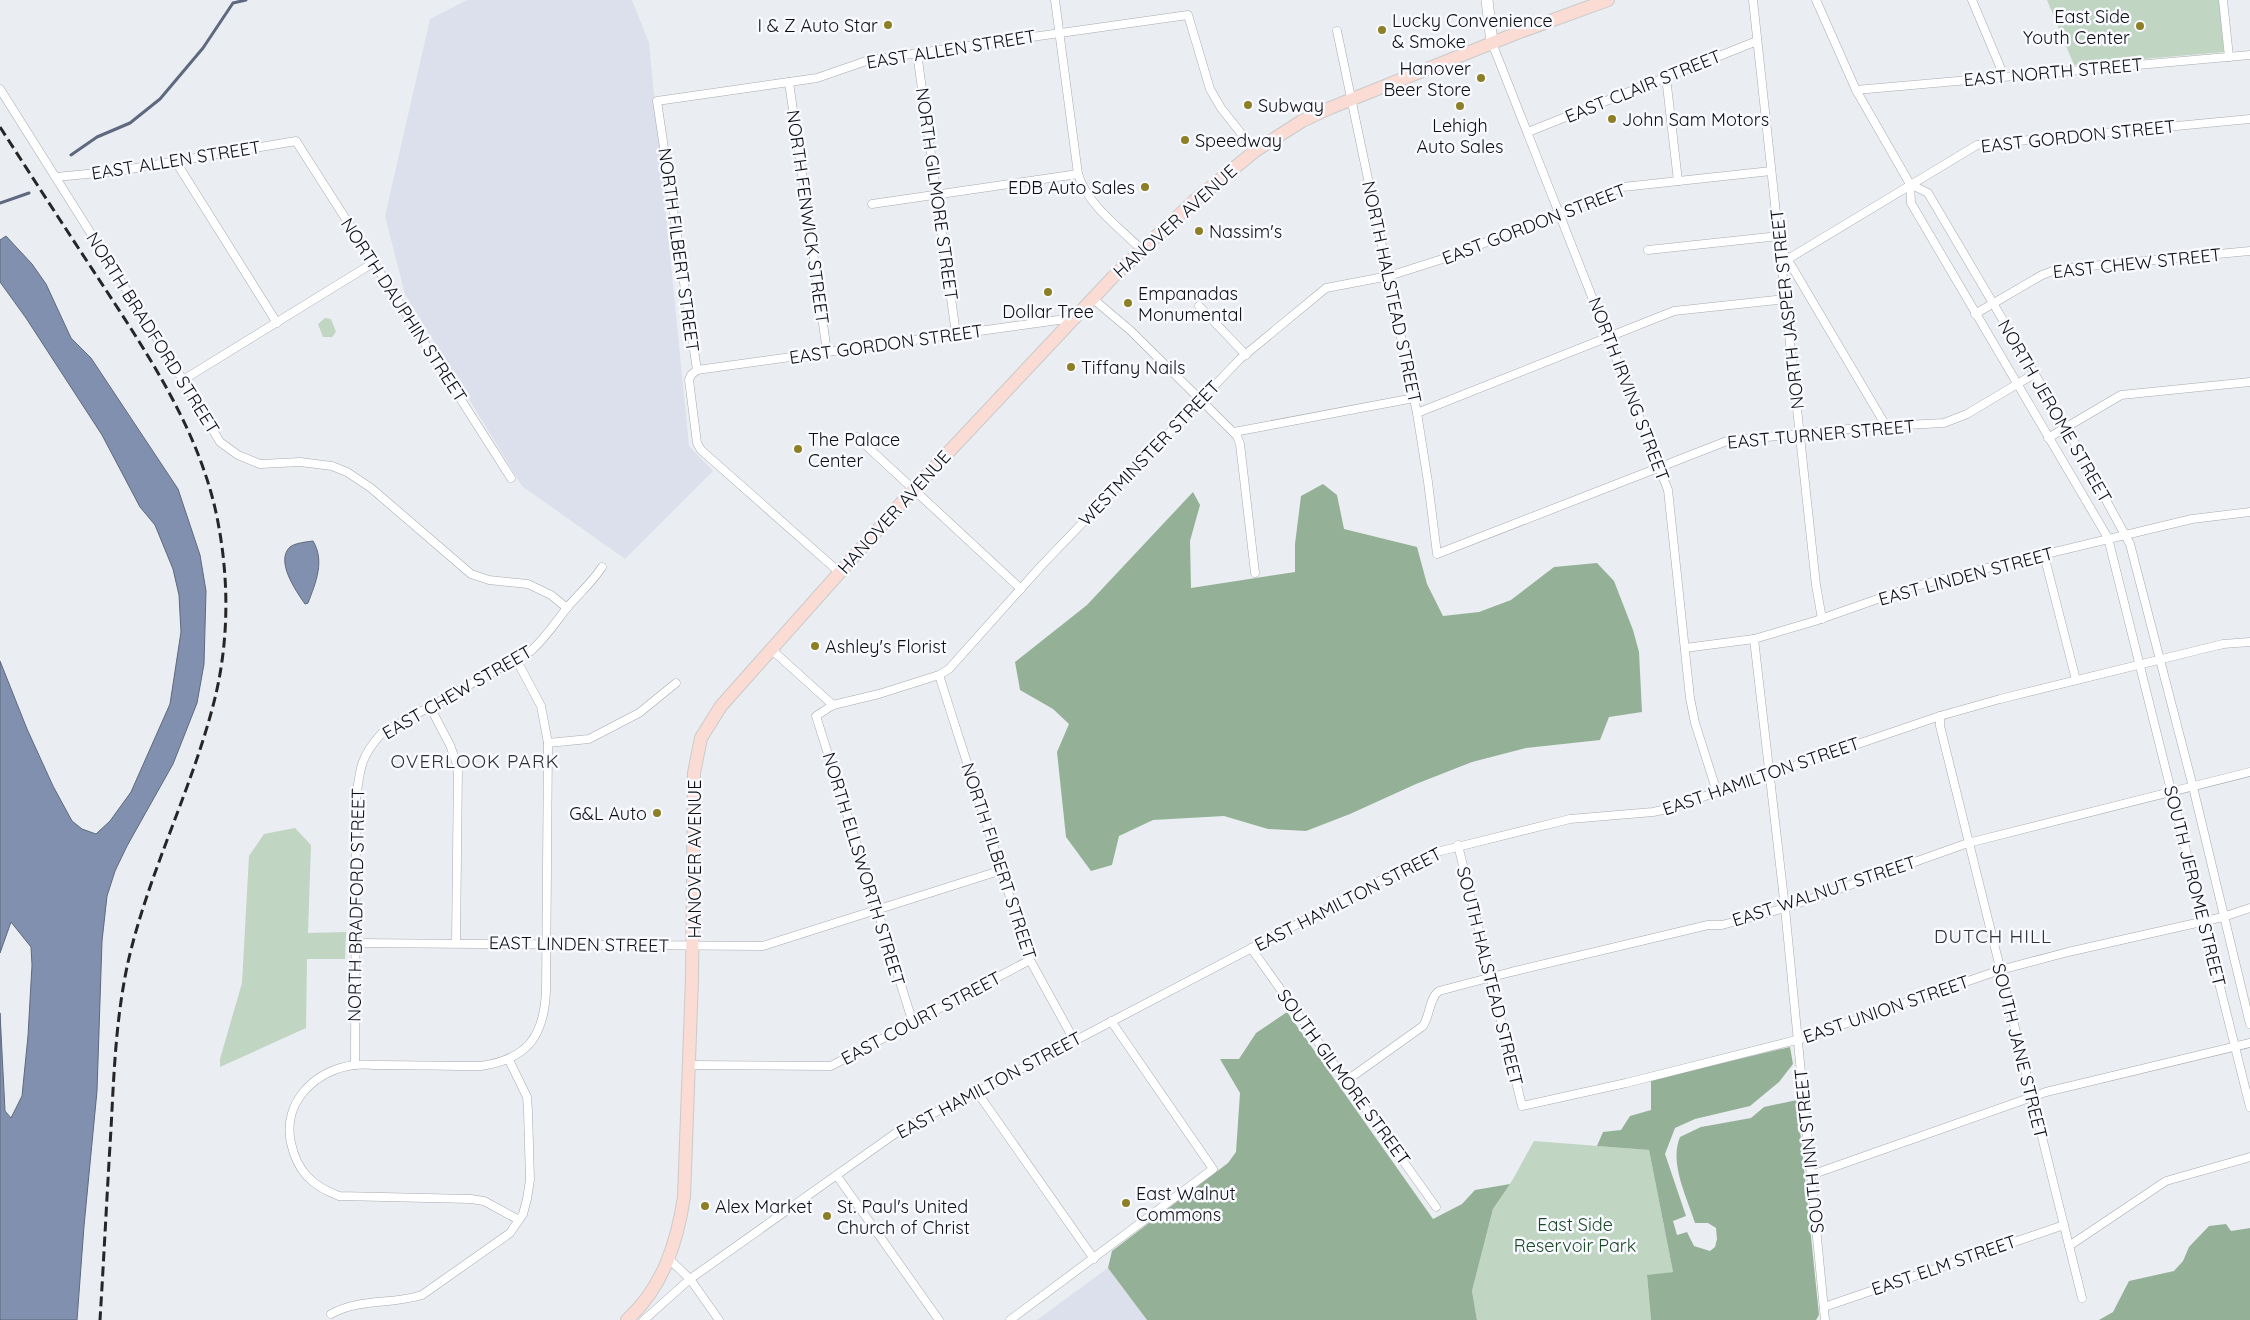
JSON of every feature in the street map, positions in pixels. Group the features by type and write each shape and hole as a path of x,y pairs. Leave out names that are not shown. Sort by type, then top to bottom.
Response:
{"main road":[{"name":"NORTH IRVING STREET","path":"1487,0 1492,43"},
{"name":"HANOVER AVENUE","path":"628,1320 649,1297 669,1259 684,1197 693,945 694,773 696,756 702,738 721,706 913,490 1092,298 1194,201 1255,151 1302,121 1492,43 1608,0"}],"street":[{"path":"1055,0 1078,174 1084,190 1094,203 1142,250"},
{"name":"NORTH JASPER STREET","path":"1753,0 1822,619"},
{"name":"NORTH JEROME STREET","path":"1816,0 1856,90 1910,184 1911,203 2108,538 2140,665"},
{"path":"1972,0 2004,76"},
{"path":"2224,0 2229,57"},
{"name":"EAST ALLEN STREET","path":"657,101 828,75 869,60 1188,15 1210,89 1215,99 1255,151"},
{"name":"NORTH HALSTEAD STREET","path":"1337,31 1414,398 1428,482 1437,554"},
{"name":"EAST CLAIR STREET","path":"1528,132 1757,41"},
{"name":"NORTH IRVING STREET","path":"1492,43 1668,490 1690,698 1695,723 1718,792"},
{"name":"NORTH GILMORE STREET","path":"917,53 956,334"},
{"name":"EAST NORTH STREET","path":"1856,90 2250,55"},
{"path":"1666,77 1678,181"},
{"name":"NORTH FENWICK STREET","path":"789,82 827,352"},
{"name":"NORTH BRADFORD STREET","path":"0,90 184,380 215,436 228,449 260,464 300,462 325,465 347,472 371,488 471,574 489,580 528,584 550,595 567,608"},
{"name":"NORTH FILBERT STREET","path":"657,101 696,370 689,380 697,443 700,450 839,572"},
{"name":"EAST GORDON STREET","path":"1788,259 1977,145 2250,119"},
{"name":"EAST ALLEN STREET","path":"56,177 176,162 296,141"},
{"name":"NORTH DAUPHIN STREET","path":"296,141 512,478"},
{"path":"176,162 277,323"},
{"name":"EAST GORDON STREET","path":"1389,276 1452,256 1623,187 1771,170"},
{"path":"872,204 1078,174"},
{"name":"NORTH JEROME STREET","path":"1910,184 1928,193 2126,534 2160,661"},
{"path":"1648,250 1779,236"},
{"path":"1780,244 1886,426"},
{"name":"EAST CHEW STREET","path":"1975,314 2042,275 2058,269 2250,251"},
{"path":"184,380 373,263"},
{"name":"WESTMINSTER STREET","path":"939,674 949,668 1020,589 1201,399 1246,355 1326,288 1389,276"},
{"path":"1092,298 1131,330 1234,432 1240,444 1255,572"},
{"path":"1417,414 1674,311 1786,299"},
{"path":"1199,306 1246,355"},
{"name":"EAST GORDON STREET","path":"696,370 1075,318"},
{"name":"EAST TURNER STREET","path":"1437,554 1727,441 1800,433 1944,423 1967,414 2034,374"},
{"path":"2048,438 2121,395 2250,382"},
{"path":"1234,432 1414,398"},
{"path":"857,437 1020,589"},
{"name":"EAST LINDEN STREET","path":"1685,648 1754,639 1822,619 1909,588 2108,538 2192,519 2250,512"},
{"path":"2044,555 2076,680"},
{"name":"EAST CHEW STREET","path":"369,747 382,733 531,651 550,633 567,608 594,579 602,567"},
{"name":"SOUTH INN STREET","path":"1754,639 1785,908 1825,1320"},
{"name":"EAST HAMILTON STREET","path":"644,1320 690,1279 903,1128 977,1092 1433,853 1458,845 1570,818 1653,812 1718,792 1940,716 2223,644 2250,642"},
{"path":"772,650 833,705 879,694 939,674"},
{"path":"516,659 541,706 548,743 545,1013 536,1038 524,1051 509,1060 481,1066 355,1064 329,1071 304,1090 296,1102 288,1130 298,1166 306,1177 321,1189 339,1196 471,1199 484,1201 519,1220"},
{"name":"SOUTH JEROME STREET","path":"2160,661 2193,787 2250,1024"},
{"name":"SOUTH JEROME STREET","path":"2140,665 2250,1107"},
{"name":"NORTH FILBERT STREET","path":"939,674 1030,960 1074,1040"},
{"path":"548,743 589,739 639,713 676,683"},
{"name":"NORTH ELLSWORTH STREET","path":"833,705 816,716 913,1023"},
{"path":"430,707 450,745 458,768 456,943"},
{"name":"SOUTH JANE STREET","path":"1940,716 1940,726 1968,843 2082,1298"},
{"name":"NORTH BRADFORD STREET","path":"355,1064 356,800 360,766 369,747"},
{"name":"EAST WALNUT STREET","path":"1346,1081 1423,1026 1428,1019 1435,994 1491,977 1708,926 1722,925 1785,908 1968,843 2250,772"},
{"name":"SOUTH HALSTEAD STREET","path":"1458,845 1522,1106"},
{"name":"EAST LINDEN STREET","path":"355,943 764,946 1002,870"},
{"name":"EAST UNION STREET","path":"1522,1106 1626,1083 1798,1040 2000,970 2077,950 2223,917 2250,908"},
{"name":"SOUTH GILMORE STREET","path":"1251,948 1436,1207"},
{"name":"EAST COURT STREET","path":"690,1065 831,1066 1030,960"},
{"path":"1010,1320 1213,1169 1112,1021"},
{"path":"1811,1175 2033,1097 2250,1043"},
{"path":"331,1314 344,1307 359,1303 405,1300 422,1295 510,1233 519,1220 527,1199 530,1180 527,1097 509,1060"},
{"path":"977,1092 1094,1259"},
{"path":"2069,1246 2166,1181 2250,1157"},
{"path":"837,1176 939,1320"},
{"name":"EAST ELM STREET","path":"1824,1307 2064,1225"},
{"path":"669,1259 690,1279 719,1320"}],"shaded area":[{"path":"467,0 632,0 649,43 689,446 713,471 625,559 522,486 405,294 385,216 430,19"},
{"path":"1108,1268 1147,1320 1037,1320"}],"green space":[{"name":"East Side Youth Center","path":"2047,0 2219,0 2224,52 2074,65"},
{"path":"325,318 331,319 336,332 332,337 323,337 318,324"},
{"path":"1323,484 1337,495 1344,529 1417,547 1427,584 1443,616 1479,612 1511,600 1554,567 1597,563 1614,581 1633,630 1639,652 1642,712 1609,717 1600,740 1526,748 1472,762 1306,831 1268,829 1224,816 1153,820 1119,836 1112,865 1091,871 1066,837 1057,752 1069,724 1053,709 1020,690 1015,662 1087,605 1193,492 1200,505 1190,541 1191,588 1295,572 1295,544 1301,496"},
{"path":"295,828 311,845 308,933 346,932 345,959 307,959 306,1028 220,1067 220,1059 242,983 249,856 264,834"},
{"path":"1287,1012 1433,1219 1462,1204 1475,1190 1510,1184 1493,1209 1472,1291 1477,1320 1147,1320 1108,1268 1112,1251 1228,1163 1236,1152 1240,1093 1220,1059 1239,1059 1256,1033"},
{"path":"1790,1047 1793,1064 1779,1082 1750,1106 1695,1119 1675,1128 1665,1154 1686,1216 1673,1221 1677,1235 1687,1232 1694,1246 1710,1251 1715,1247 1717,1239 1716,1228 1708,1223 1695,1223 1678,1169 1677,1147 1680,1137 1701,1127 1751,1118 1764,1107 1797,1100 1819,1315 1816,1320 1651,1320 1647,1275 1673,1272 1649,1150 1597,1146 1603,1132 1621,1130 1630,1116 1651,1110 1651,1080"},
{"name":"East Side Reservoir Park","path":"1534,1141 1649,1150 1673,1272 1647,1276 1651,1320 1477,1320 1472,1291 1493,1209 1513,1179"},
{"path":"2226,1224 2231,1231 2250,1228 2250,1320 2099,1320 2113,1312 2129,1281 2174,1271 2183,1261 2189,1247 2209,1226"}],"water":[{"path":"6,236 32,264 46,284 71,338 91,358 178,489 200,555 206,591 204,664 197,703 173,764 127,846 115,871 107,896 102,941 97,1091 77,1320 0,1320 0,1013 5,1111 11,1118 22,1096 32,965 31,947 11,922 0,953 0,661 27,729 53,786 72,821 82,829 96,834 110,821 131,792 170,704 181,632 179,595 173,569 155,525 140,507 102,435 26,318 0,282 0,240"},
{"path":"313,541 317,549 318,572 308,603 305,604 288,576 285,560 286,553 290,547"}],"waterway":[{"path":"71,155 97,137 130,123 160,99 203,48 233,3 246,0"},
{"path":"0,203 29,193"}],"railway":[{"path":"0,127 138,339 169,393 196,449 207,478 220,531 223,555 226,603 225,627 220,675 215,698 195,764 148,892 129,958 121,1000 115,1065 100,1320"}],"place":[{"name":"I & Z Auto Star","path":"888,25"},
{"name":"East Side Youth Center","path":"2140,26"},
{"name":"Lucky Convenience & Smoke","path":"1382,30"},
{"name":"Hanover Beer Store","path":"1481,78"},
{"name":"Subway","path":"1248,105"},
{"name":"Lehigh Auto Sales","path":"1460,106"},
{"name":"John Sam Motors","path":"1612,119"},
{"name":"Speedway","path":"1185,140"},
{"name":"EDB Auto Sales","path":"1145,187"},
{"name":"Nassim's","path":"1199,231"},
{"name":"Dollar Tree","path":"1048,292"},
{"name":"Empanadas Monumental","path":"1128,303"},
{"name":"Tiffany Nails","path":"1071,367"},
{"name":"The Palace Center","path":"798,449"},
{"name":"Ashley's Florist","path":"815,646"},
{"name":"G&L Auto","path":"657,813"},
{"name":"East Walnut Commons","path":"1126,1203"},
{"name":"Alex Market","path":"705,1206"},
{"name":"St. Paul's United Church of Christ","path":"827,1216"}],"district":[{"name":"OVERLOOK PARK","path":"475,761"},
{"name":"DUTCH HILL","path":"1993,936"}]}
